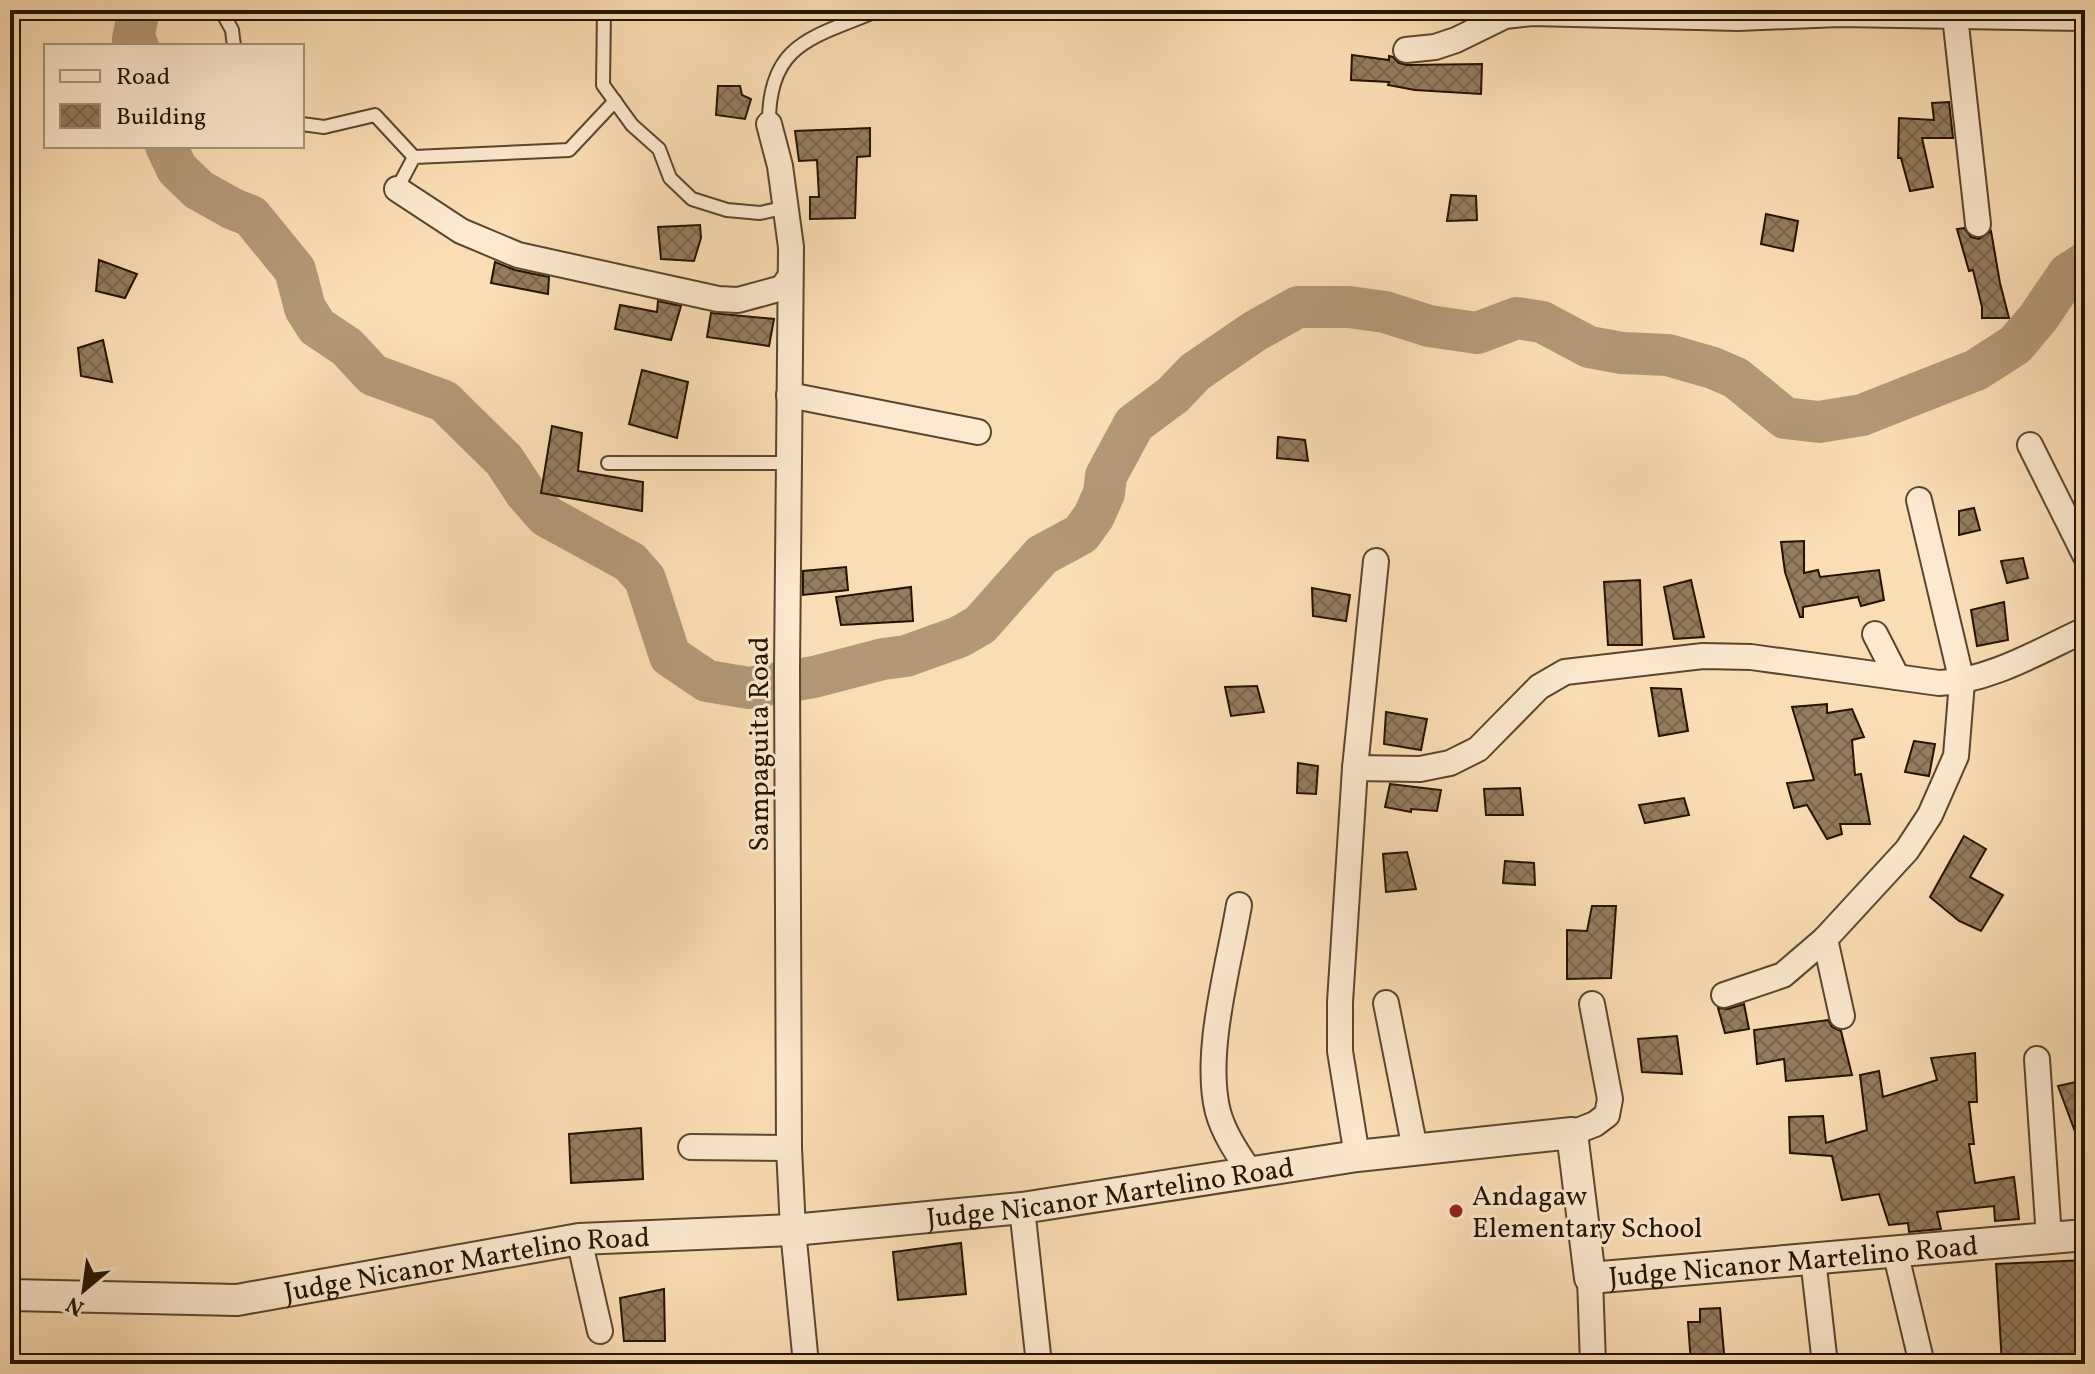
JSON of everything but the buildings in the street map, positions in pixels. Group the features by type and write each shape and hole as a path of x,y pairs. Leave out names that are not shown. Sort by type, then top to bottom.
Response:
{"street":[{"path":"1406,50 1435,47 1505,16 1532,13 2085,18"},
{"path":"1955,16 1978,224"},
{"name":"Sampaguita Road","path":"769,124 787,207 790,277 787,680 789,1148 793,1230 806,1364"},
{"path":"397,189 461,231 518,255 718,299 738,300 782,288 790,277"},
{"path":"789,395 978,432"},
{"path":"2030,445 2085,555"},
{"path":"1724,995 1783,975 1825,939 1907,850 1930,815 1956,756 1962,682 1919,500"},
{"path":"1357,1156 1340,1051 1341,986 1355,768 1376,561"},
{"path":"1355,768 1420,769 1450,763 1478,749 1539,687 1565,672 1703,656 1751,657 1939,683 1962,682 2085,630"},
{"path":"1875,634 1897,677"},
{"path":"1239,905 1220,1011 1214,1079 1219,1114 1232,1144 1250,1172"},
{"path":"1825,939 1842,1016"},
{"path":"1386,1003 1415,1149"},
{"path":"1572,1133 1595,1124 1607,1115 1610,1099 1592,1004"},
{"path":"2037,1059 2049,1238"},
{"name":"Judge Nicanor Martelino Road","path":"10,1295 237,1300 579,1239 793,1230 1022,1208 1357,1156 1572,1133 1590,1278 2085,1235"},
{"path":"691,1147 789,1148"},
{"path":"1022,1208 1039,1364"},
{"path":"579,1239 600,1331"},
{"path":"1895,1251 1922,1364"},
{"path":"1813,1259 1825,1364"},
{"path":"1590,1278 1593,1364"}],"lane":[{"path":"221,10 232,30 234,44"},
{"path":"604,10 603,85 632,125 659,149 670,178 692,199 727,210 760,213 787,207"},
{"path":"769,124 769,100 780,68 800,43 832,27 879,10"},
{"path":"304,124 324,127 375,115 414,157 569,150 615,101"},
{"path":"397,189 414,157"},
{"path":"608,463 788,463"}],"waterway":[{"path":"137,44 133,39 139,10"},
{"path":"167,148 177,169 199,190 251,216 295,270 305,308 317,327 347,347 373,375 444,401 504,460 546,516 630,562 645,579 670,656 707,681 749,688 906,656 959,637 980,625 1042,555 1081,534 1094,516 1104,493 1106,476 1134,424 1173,395 1195,372 1255,331 1298,307 1349,307 1385,312 1429,326 1477,333 1517,318 1542,322 1589,347 1622,353 1668,355 1713,368 1736,378 1785,418 1819,422 1862,415 1976,370 2015,345 2068,274 2085,263"}],"place":[{"name":"Andagaw Elementary School","path":"1456,1211"}]}
